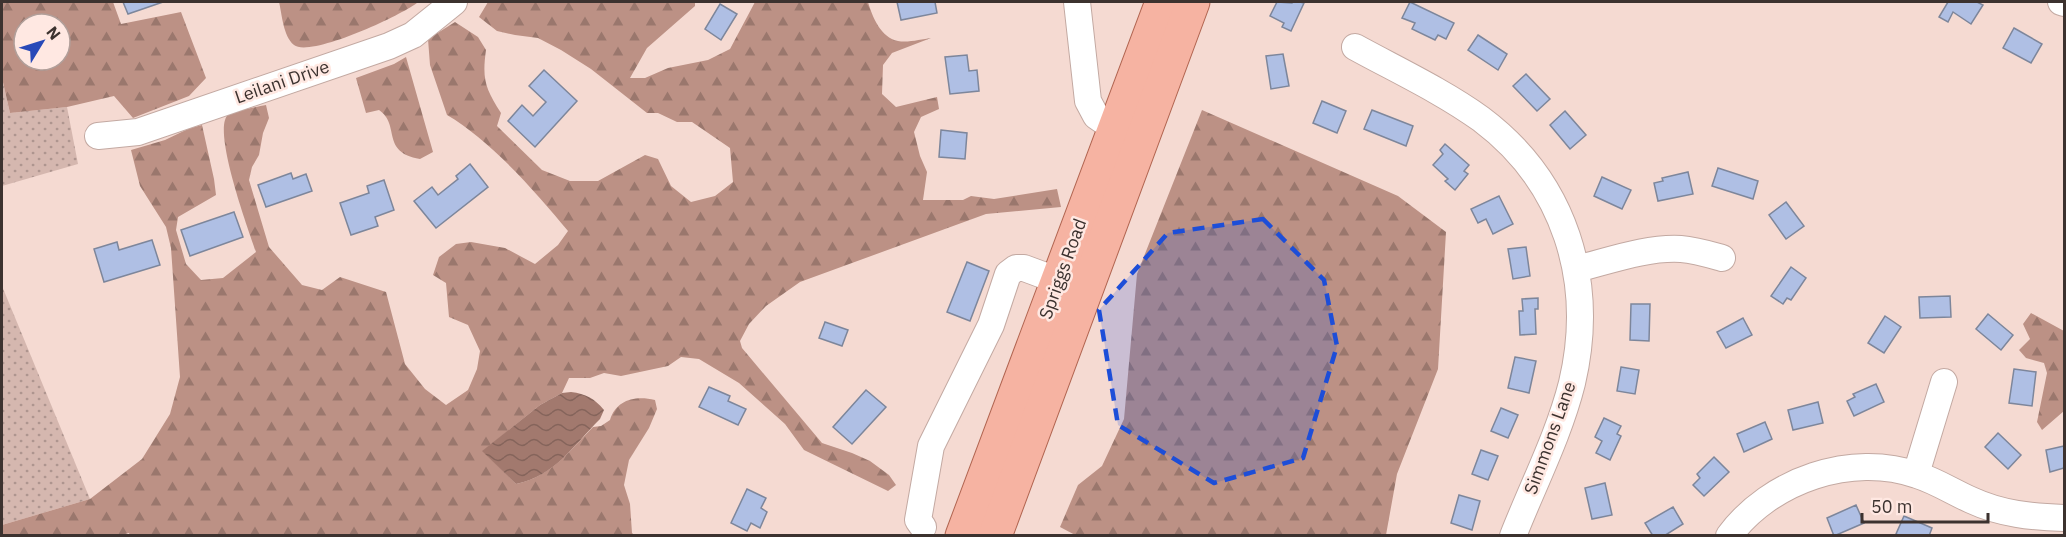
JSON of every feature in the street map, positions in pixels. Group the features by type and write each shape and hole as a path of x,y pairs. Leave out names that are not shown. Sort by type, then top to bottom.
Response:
{"main road":[{"name":"Spriggs Road","path":"962,536 1162,2"},
{"name":"Spriggs Road","path":"995,536 1193,2"}],"street":[{"name":"Leilani Drive","path":"98,136 138,132 389,46 413,35 454,2"},
{"path":"1078,14 1088,101 1096,116 1115,129"},
{"name":"Simmons Lane","path":"1355,46 1463,107 1509,143 1547,190 1570,244 1576,269 1579,306 1578,341 1572,382 1562,415 1517,534"},
{"path":"1576,269 1658,250 1679,249 1722,258"},
{"path":"928,533 918,520 931,446 991,325 1008,274 1016,268 1024,268 1059,281"},
{"path":"1916,474 1944,382"},
{"path":"1729,536 1755,509 1779,492 1822,473 1852,468 1878,467 1916,474 1973,501 2001,511 2064,518"}],"highlighted area":[{"path":"1263,219 1324,280 1337,346 1303,458 1214,483 1118,425 1099,310 1168,233"}],"shaded area":[{"path":"2,78 10,113 67,107 78,164 2,186"},
{"path":"2,286 90,499 2,525"}],"green space":[{"path":"2,2 113,2 121,24 181,12 206,78 189,96 133,118 114,96 67,107 10,113 2,78"},
{"path":"279,2 418,2 395,16 336,41 303,47 294,45 287,36"},
{"path":"488,2 695,2 695,6 647,48 630,78 645,78 668,68 708,60 730,49 755,2 868,2 878,26 892,39 906,42 931,38 892,53 883,65 882,94 896,107 937,97 939,109 921,117 914,132 927,172 923,200 963,200 971,196 994,199 1057,189 1061,207 986,214 800,282 766,306 749,324 740,341 742,348 822,443 870,461 889,475 896,485 888,491 804,450 785,424 739,383 699,359 681,357 668,366 621,376 604,373 590,378 569,378 562,393 540,405 483,451 516,484 528,481 559,462 593,427 601,426 610,420 622,404 640,398 655,400 657,409 649,428 629,460 624,485 630,504 634,535 130,536 129,533 118,536 2,536 2,525 90,499 142,459 170,414 180,377 171,248 166,227 140,186 131,150 165,140 202,125 216,195 178,217 176,230 186,264 201,280 223,278 256,252 227,157 224,123 229,114 266,105 269,118 263,133 259,155 252,167 249,180 269,247 302,285 322,290 340,277 386,292 405,364 425,389 446,405 468,390 477,369 480,351 468,325 449,317 446,283 433,275 439,257 456,244 471,242 505,248 535,264 558,245 568,231 496,152 447,115 430,65 428,39 455,22 478,37 486,50 484,69 486,83 501,113 497,126 542,170 570,181 598,181 645,155 658,159 671,186 691,202 715,196 733,182 730,148 692,122 677,122 658,113 647,113 591,69 538,38 497,31 479,17"},
{"path":"406,57 433,152 420,159 408,156 400,150 395,144 389,123 379,110 366,113 356,78 394,64"},
{"path":"1202,110 1398,196 1446,232 1438,369 1397,474 1386,535 1077,536 1060,527 1078,485 1102,466 1124,419 1137,274"},
{"path":"2031,313 2064,331 2064,411 2042,430 2037,422 2047,373 2044,363 2026,358 2019,350 2030,339 2023,324"}],"water":[{"path":"562,393 585,395 597,402 604,410 600,419 553,467 530,480 516,484 482,451 540,405"}],"building":[{"path":"123,2 163,2 128,14"},
{"path":"897,2 935,2 937,13 901,20"},
{"path":"1277,2 1304,3 1291,31 1282,27 1284,23 1270,16"},
{"path":"1410,2 1454,23 1446,39 1438,35 1435,40 1412,29 1415,23 1402,18"},
{"path":"1948,2 1977,2 1983,5 1971,24 1953,12 1948,22 1939,17"},
{"path":"720,4 737,14 721,40 705,29"},
{"path":"2014,28 2042,44 2031,63 2003,48"},
{"path":"1478,35 1507,54 1498,70 1468,50"},
{"path":"1283,54 1289,86 1271,89 1266,56"},
{"path":"967,55 969,71 977,70 979,91 950,94 945,57"},
{"path":"544,70 577,101 535,147 508,121 522,105 533,116 546,102 529,86"},
{"path":"1526,74 1550,99 1537,111 1513,86"},
{"path":"1322,101 1346,111 1337,133 1313,123"},
{"path":"1372,110 1413,126 1406,146 1364,129"},
{"path":"1565,111 1586,135 1570,149 1550,125"},
{"path":"941,130 967,133 965,159 939,157"},
{"path":"1445,144 1469,165 1464,171 1468,174 1455,190 1445,181 1448,179 1433,165 1443,154 1440,150"},
{"path":"470,164 488,187 436,228 414,201 432,187 438,195 458,179 456,176"},
{"path":"1718,168 1758,181 1753,199 1712,186"},
{"path":"1688,172 1693,194 1658,201 1654,183 1663,181 1662,178"},
{"path":"291,173 293,179 306,174 312,191 266,207 258,185"},
{"path":"1602,177 1631,190 1622,209 1594,196"},
{"path":"384,180 394,210 375,217 378,226 351,235 340,203 369,193 367,186"},
{"path":"1499,196 1513,224 1493,234 1486,219 1478,223 1471,209"},
{"path":"1786,202 1804,226 1786,239 1769,215"},
{"path":"234,212 243,237 190,256 181,230"},
{"path":"152,240 160,265 104,282 94,249 117,242 119,250"},
{"path":"1526,247 1530,276 1513,279 1508,249"},
{"path":"967,262 989,271 970,321 947,312"},
{"path":"1791,267 1806,278 1791,300 1787,298 1783,304 1771,296"},
{"path":"1950,296 1951,317 1920,318 1919,297"},
{"path":"1538,298 1538,309 1535,309 1536,334 1520,335 1519,311 1523,311 1522,299"},
{"path":"1631,304 1650,304 1649,341 1630,340"},
{"path":"1988,314 2013,335 2001,350 1976,329"},
{"path":"1885,316 1901,327 1884,353 1868,343"},
{"path":"1743,318 1752,335 1726,348 1717,332"},
{"path":"825,322 848,330 842,346 819,338"},
{"path":"1515,357 1536,361 1529,393 1508,388"},
{"path":"1621,367 1639,370 1635,394 1617,391"},
{"path":"2014,369 2036,372 2032,406 2009,403"},
{"path":"1876,384 1884,402 1854,416 1847,401 1855,397 1853,394"},
{"path":"709,387 730,396 728,401 746,409 738,425 699,407"},
{"path":"866,390 886,407 852,444 833,427"},
{"path":"1818,402 1823,423 1793,430 1788,410"},
{"path":"1501,408 1518,415 1508,438 1491,431"},
{"path":"1604,418 1621,426 1617,434 1621,436 1610,460 1596,453 1602,441 1595,437"},
{"path":"1765,422 1772,439 1744,452 1737,434"},
{"path":"1998,433 2021,455 2008,469 1985,447"},
{"path":"2064,446 2064,468 2050,472 2046,450"},
{"path":"1481,450 1498,456 1488,480 1472,474"},
{"path":"1714,457 1729,472 1704,496 1693,485 1700,478 1697,474"},
{"path":"1605,483 1612,515 1592,519 1585,488"},
{"path":"747,489 766,498 761,508 767,512 760,528 751,523 747,531 731,523"},
{"path":"1459,495 1480,501 1472,530 1451,523"},
{"path":"1856,505 1864,523 1834,536 1827,518"},
{"path":"1673,507 1683,524 1664,536 1653,536 1645,523"},
{"path":"1904,516 1932,528 1929,536 1896,534"}]}
